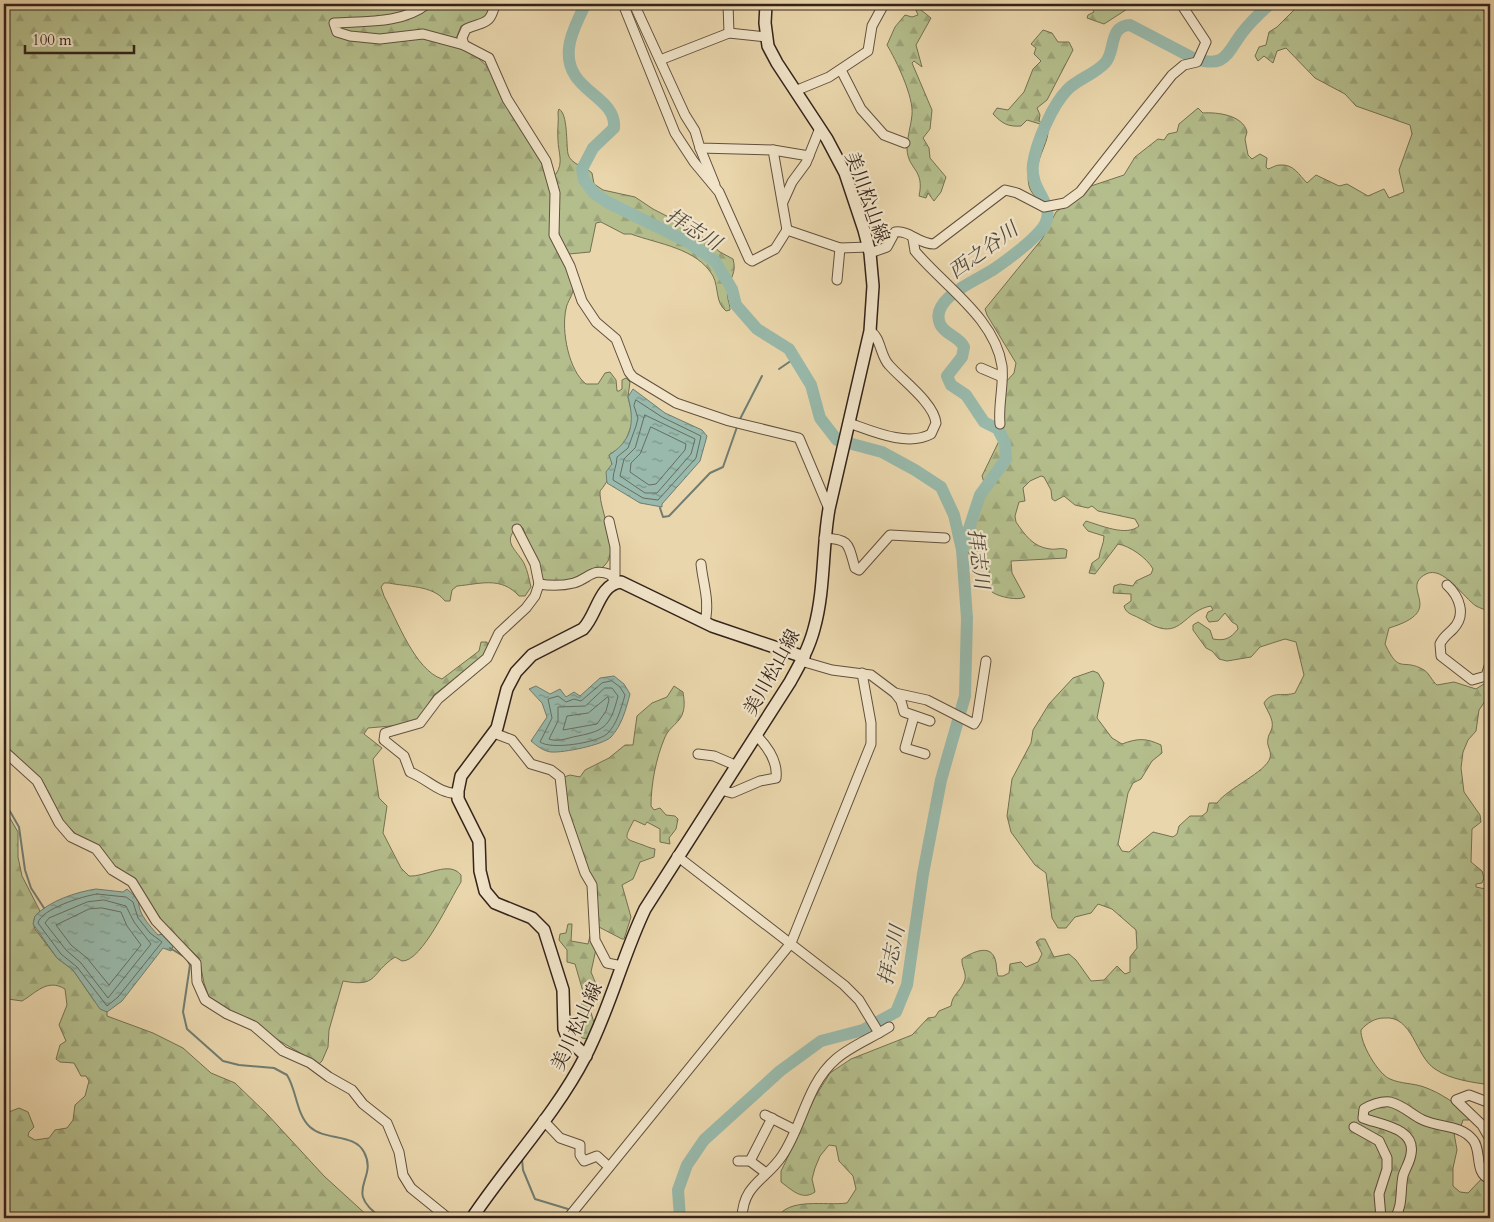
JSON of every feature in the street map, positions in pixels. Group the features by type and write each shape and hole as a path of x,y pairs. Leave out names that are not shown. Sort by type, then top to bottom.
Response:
{"main road":[{"name":"美川松山線","path":"472,1218 543,1120 586,1056 605,1016 622,966 645,909 803,660 818,614 824,538 870,331 873,286 869,250 844,173 820,128 772,54 766,37 766,4"},
{"path":"586,1056 568,1039 564,1029 563,990 544,930 532,918 495,903 485,891 480,871 479,841 473,826 462,809 458,794 462,776 494,733 500,721 507,690 522,664 532,655 583,629 589,623 606,589 616,582 627,584 705,622 803,660"}],"street":[{"path":"427,4 416,13 390,20 334,23 337,32 350,36 380,40 423,34 464,45 489,58 510,104 546,161 555,193 554,234 570,266 586,310 616,339 628,372 649,388 676,403 729,421 799,438 829,509"},
{"path":"464,45 462,38 466,29 485,24 489,20 495,4"},
{"path":"623,4 679,140 715,187"},
{"path":"634,4 685,115 695,130 715,187 749,259 752,261 775,249 787,230 773,150"},
{"path":"728,4 729,33"},
{"path":"795,90 841,70 868,51 872,26 884,4"},
{"path":"787,230 840,248 869,250 887,247 895,232 905,231 913,239 928,244 938,241 1005,190 1017,193 1048,207 1065,202 1080,192 1172,75 1184,65 1199,58 1206,42 1181,4"},
{"path":"660,60 729,33 766,37"},
{"path":"841,70 861,109 884,135 905,143"},
{"path":"782,202 809,156 820,128"},
{"path":"700,148 773,150 809,156"},
{"path":"913,239 915,251 947,287 977,315 986,329 1001,361 1000,424"},
{"path":"837,280 840,248"},
{"path":"848,428 919,439 931,434 936,423 928,406 887,364 876,336 870,331"},
{"path":"981,368 1002,376"},
{"path":"609,520 615,547 616,582"},
{"path":"458,794 443,793 427,780 410,772 404,756 387,744 384,736 389,731 415,726 420,723 438,699 487,658 499,633 526,608 535,596 539,584 535,564 517,529"},
{"path":"824,538 842,539 845,542 855,568 859,570 890,535 945,538"},
{"path":"701,564 707,598 705,622"},
{"path":"539,584 557,586 572,583 594,572 611,575 616,582"},
{"path":"1447,585 1457,598 1461,612 1457,624 1440,644 1441,656 1472,680 1486,676 1490,663"},
{"path":"803,660 832,670 862,673 877,678 895,693 901,701 904,712 930,721"},
{"path":"895,693 927,700 970,724 976,722 986,661"},
{"path":"568,1218 791,943 871,744 871,723 862,673"},
{"path":"914,716 905,748 920,755"},
{"path":"494,733 512,740 531,764 551,770 560,777 564,812 585,873 592,885 595,940 606,963 622,966"},
{"path":"721,790 732,793 760,781 776,778 776,766 772,757 756,735"},
{"path":"4,751 37,781 59,823 71,837 96,849 112,870 132,882 156,921 196,963 197,982 205,1000 227,1014 254,1026 284,1051 318,1067 329,1077 352,1090 363,1104 387,1123 399,1152 403,1175 411,1188 448,1218"},
{"path":"698,754 714,756 737,766"},
{"path":"677,856 844,985 859,1000 879,1032"},
{"path":"742,1218 746,1196 782,1156 813,1089 836,1059 889,1026"},
{"path":"1490,1103 1469,1095 1456,1100 1482,1125 1490,1139"},
{"path":"1395,1218 1402,1198 1403,1177 1411,1154 1411,1143 1402,1131 1363,1118 1364,1108 1374,1104 1389,1102 1407,1109 1423,1120 1455,1127 1474,1141 1481,1171 1490,1179"},
{"path":"750,1162 769,1117 794,1130"},
{"path":"543,1120 560,1138 580,1145 580,1154 584,1161 597,1156 610,1167"},
{"path":"1354,1127 1379,1140 1387,1158 1387,1169 1380,1194 1381,1218"},
{"path":"738,1161 750,1162 766,1173"}],"green space":[{"path":"4,4 491,4 484,17 461,26 456,39 459,47 474,54 495,74 543,163 548,176 556,174 560,165 558,144 559,109 564,117 568,154 572,161 592,173 594,184 603,190 635,197 653,209 694,230 720,252 733,259 734,272 728,293 730,310 726,311 720,303 713,276 697,259 665,244 631,234 624,234 601,222 596,223 590,252 569,254 564,261 573,287 566,309 565,328 568,350 575,370 586,384 598,384 605,373 610,372 616,380 617,391 622,389 622,380 626,378 630,382 628,397 633,418 632,424 624,445 609,455 612,464 610,474 600,491 611,550 609,558 603,567 571,580 556,582 543,580 523,528 519,526 514,531 510,540 513,548 524,563 529,577 531,587 525,596 519,596 505,586 490,583 457,586 452,590 450,601 445,601 427,589 389,583 384,583 381,587 415,655 432,674 442,679 479,651 481,642 487,642 488,648 484,655 434,695 418,720 402,725 368,728 364,734 382,748 373,759 379,798 387,806 383,833 401,868 409,876 450,869 461,875 461,882 427,941 410,959 402,961 395,957 369,981 355,983 343,981 329,1030 328,1047 319,1064 210,1000 199,958 166,927 134,879 115,867 102,849 78,836 61,819 43,782 4,744"},
{"path":"1090,4 1135,4 1104,24 1087,18 1088,15 1094,12"},
{"path":"1300,4 1478,4 1483,11 1490,10 1490,611 1476,606 1446,578 1433,572 1426,574 1419,580 1417,586 1420,607 1416,614 1407,621 1389,628 1385,644 1394,660 1398,663 1417,666 1424,670 1437,685 1454,682 1476,689 1490,680 1490,694 1479,710 1476,731 1468,740 1463,752 1461,768 1464,792 1480,815 1481,822 1472,829 1471,862 1482,871 1484,878 1482,883 1476,884 1476,887 1490,890 1490,1085 1455,1078 1435,1069 1428,1063 1408,1029 1394,1019 1381,1018 1374,1020 1361,1030 1361,1036 1375,1065 1385,1076 1394,1081 1430,1089 1470,1115 1469,1120 1463,1120 1461,1126 1454,1133 1457,1150 1453,1168 1453,1186 1460,1192 1468,1193 1490,1170 1490,1218 777,1218 783,1211 799,1205 847,1203 856,1189 853,1176 839,1161 836,1146 829,1145 820,1156 812,1179 815,1192 801,1195 781,1182 781,1171 815,1097 830,1073 851,1059 912,1035 928,1018 935,1017 939,1011 951,1006 965,979 962,959 980,951 989,951 995,959 998,976 1003,976 1009,973 1010,964 1021,962 1026,967 1038,962 1042,954 1036,942 1040,939 1045,939 1054,957 1069,954 1076,960 1091,981 1104,980 1117,966 1125,974 1130,972 1130,957 1137,948 1136,930 1112,909 1098,904 1091,913 1075,917 1066,928 1058,928 1052,918 1046,873 1035,865 1011,832 1007,816 1012,779 1031,743 1033,730 1049,704 1073,678 1093,671 1098,673 1104,683 1097,718 1112,738 1122,744 1142,740 1161,745 1162,753 1152,761 1141,779 1133,783 1128,793 1118,844 1122,851 1129,852 1153,832 1173,837 1177,834 1179,826 1190,816 1202,816 1207,812 1209,803 1217,803 1222,797 1262,769 1270,758 1268,736 1272,728 1272,721 1264,703 1274,695 1295,693 1304,675 1296,642 1285,639 1260,647 1251,657 1227,661 1219,659 1212,651 1206,648 1193,630 1193,625 1198,622 1210,630 1213,639 1221,640 1230,637 1238,629 1237,625 1225,613 1218,621 1209,622 1206,617 1208,612 1213,610 1211,606 1203,608 1174,628 1168,629 1154,626 1128,612 1124,606 1131,601 1131,594 1113,593 1114,586 1120,584 1133,586 1136,581 1151,574 1153,569 1138,553 1118,544 1095,574 1089,573 1092,563 1099,558 1104,536 1088,531 1083,525 1086,521 1113,529 1127,530 1139,526 1135,519 1098,511 1092,506 1088,508 1075,505 1064,496 1055,501 1052,499 1051,490 1044,477 1041,476 1030,481 1023,488 1025,501 1019,502 1015,516 1016,522 1026,536 1039,546 1067,550 1066,558 1011,561 1012,573 1025,597 1009,598 992,592 987,558 977,554 971,556 966,550 986,489 982,476 999,441 1002,428 1002,403 1005,383 1014,373 1016,363 985,309 1042,239 1056,212 1091,186 1124,175 1135,157 1158,139 1164,140 1168,134 1177,132 1179,124 1198,108 1203,113 1222,114 1235,118 1245,126 1248,155 1252,159 1260,154 1267,158 1266,167 1268,169 1278,165 1289,166 1307,183 1316,175 1339,186 1347,184 1368,196 1384,189 1389,198 1404,192 1399,170 1412,134 1410,125 1356,106 1345,94 1315,78 1286,48 1277,51 1273,63 1264,56 1258,61 1255,56 1259,47 1266,45 1269,32 1277,27"},
{"path":"916,6 931,18 916,45 922,67 914,61 912,63 932,110 930,129 923,138 929,148 930,158 946,177 941,192 934,201 928,193 926,198 919,196 920,180 910,161 907,149 912,107 899,69 887,45 895,27 905,15 912,17 918,15"},
{"path":"1043,30 1052,33 1058,42 1069,42 1073,50 1047,100 1037,108 1040,115 1039,121 1048,127 1047,137 1037,170 1042,200 1033,194 1029,186 1028,176 1040,124 1027,120 1021,126 1012,126 1002,122 993,114 997,108 1008,110 1024,92 1033,69 1041,61 1034,54 1036,48 1031,44"},
{"path":"674,686 683,692 684,710 680,719 667,733 662,745 655,771 651,806 654,810 660,808 666,815 675,816 678,819 676,829 669,838 670,844 660,842 660,829 647,822 645,825 634,820 630,827 627,835 629,840 655,849 654,857 640,862 633,879 622,885 631,917 624,939 622,939 597,926 587,873 567,812 564,777 570,775 580,777 585,770 609,758 625,745 633,745 637,716 652,703 667,697"},
{"path":"4,808 18,832 18,857 22,876 40,911 34,919 35,929 57,958 73,970 95,1002 107,1012 107,1016 153,1033 183,1048 211,1073 235,1083 267,1114 324,1176 370,1218 4,1218 4,1114 19,1108 28,1112 34,1127 28,1136 35,1140 49,1138 55,1130 67,1128 73,1120 75,1105 85,1096 89,1081 86,1076 81,1076 74,1063 60,1062 56,1059 60,1045 66,1041 59,1025 67,1005 65,989 53,985 47,986 22,1001 8,999 4,1001"},
{"path":"568,924 572,924 571,941 588,944 590,936 593,936 596,949 591,972 598,989 598,999 590,1009 595,1026 588,1039 582,1038 577,1031 577,1022 584,995 575,964 567,962 567,950 559,940 560,934 566,933"}],"water":[{"path":"633,389 665,413 702,430 707,436 700,461 662,504 662,507 640,503 607,483 606,472 612,464 609,455 623,444 630,430 631,415 628,397"},
{"path":"614,676 624,684 630,694 621,722 611,737 592,746 557,752 545,751 531,741 547,717 542,703 529,689 536,686 550,694 560,689 566,697 574,692 580,696 600,678"},
{"path":"96,889 123,892 127,889 139,900 140,910 151,928 158,935 163,934 174,944 171,951 163,948 122,1001 107,1012 100,1009 73,970 57,958 33,924 35,916 55,902 80,892"}],"waterway":[{"name":"拝志川","path":"585,4 571,37 569,48 570,63 574,74 582,84 608,108 613,117 614,128 593,148 582,169 584,180 594,193 607,202 688,242 715,261 732,289 736,305 757,329 789,349 811,385 820,418 837,440 882,452 941,487 954,515 962,550 967,618 965,696 941,780 923,874 907,985 896,1012 863,1030 821,1041 780,1071 704,1140 687,1165 678,1190 680,1218"},
{"name":"西之谷川","path":"962,550 980,495 1006,459 1005,443 998,429 984,422 966,395 951,385 947,376 962,357 964,347 959,340 942,328 939,315 942,306 957,291 1012,256 1041,230 1048,213 1033,174 1033,164 1041,135 1056,105 1068,89 1105,63 1118,30 1123,26 1130,25 1193,58 1212,62 1224,58 1248,25 1270,4"},
{"path":"779,369 795,358"},
{"path":"739,421 762,376"},
{"path":"660,508 663,517 669,516 710,473 723,467 737,427"},
{"path":"4,801 19,827 25,870 31,888 44,908"},
{"path":"170,948 183,956"},
{"path":"188,961 190,965 183,1012 187,1029 223,1061 239,1065 274,1068 287,1075 305,1122 323,1134 353,1142 364,1152 367,1162 362,1192 364,1200 382,1218"},
{"path":"522,1159 523,1170 535,1199 568,1209"},
{"path":"577,1215 580,1218"}]}
